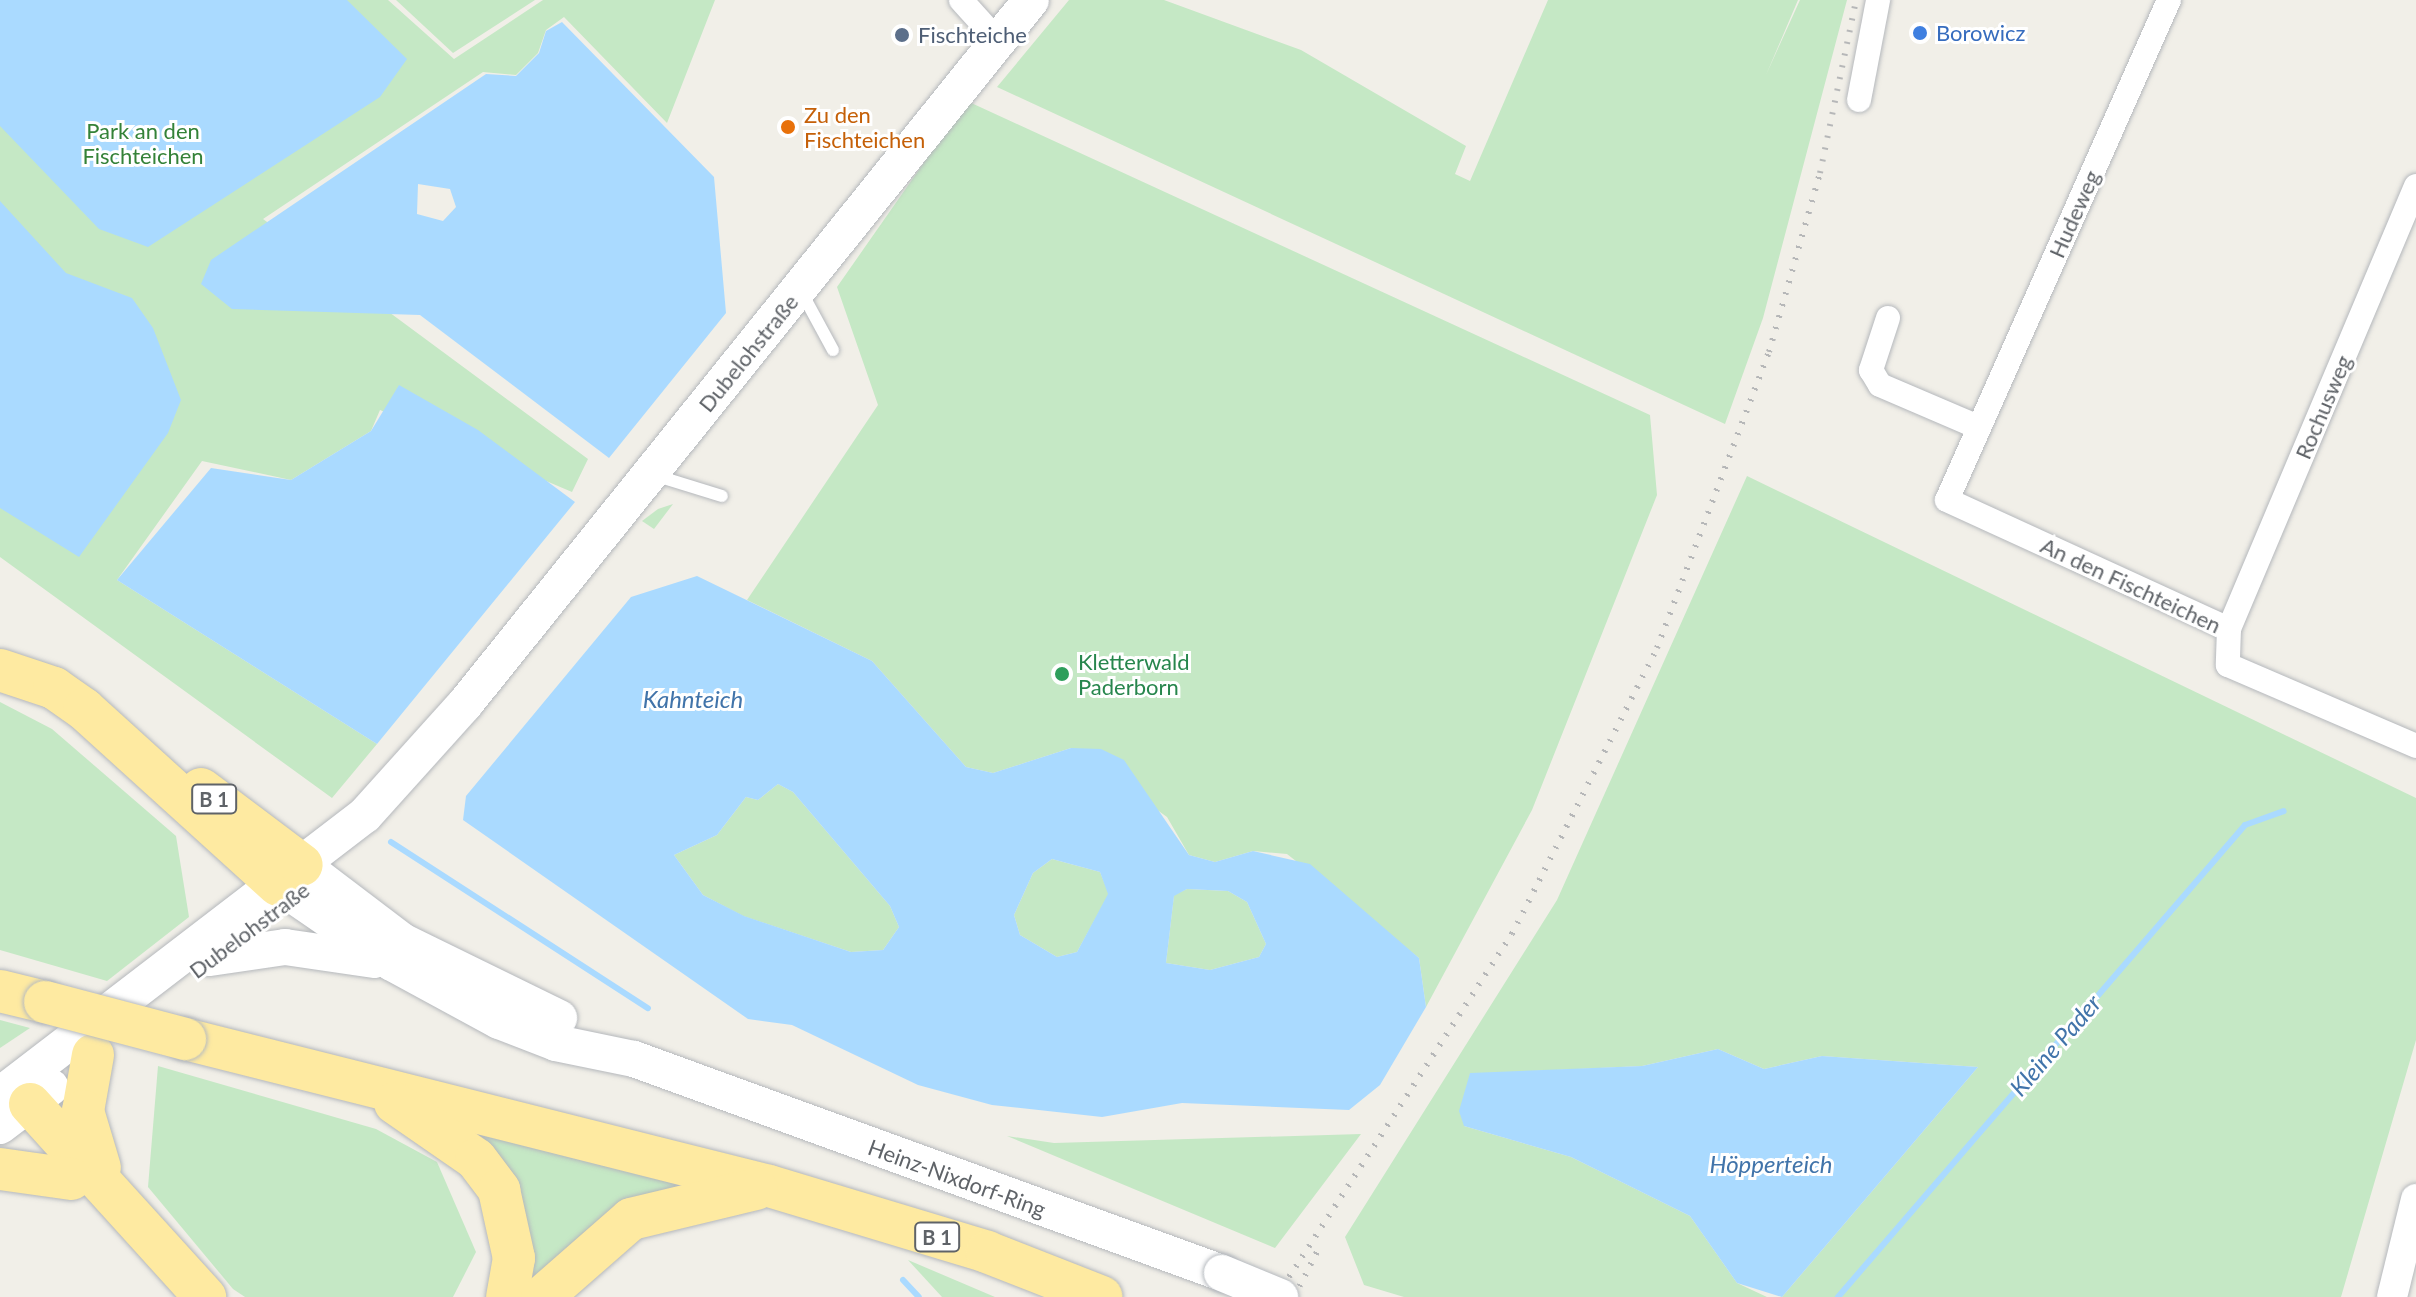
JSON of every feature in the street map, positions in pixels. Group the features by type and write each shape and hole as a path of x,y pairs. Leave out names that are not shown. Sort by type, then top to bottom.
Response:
{"highway":[{"name":"B 1","path":"0,670 54,688 122,740 177,772 298,882"},
{"name":"B 1","path":"0,991 769,1186 987,1252 1102,1297"},
{"path":"87,1180 83,1111 93,1055"},
{"path":"360,1081 445,1133 499,1190 514,1258 507,1297"},
{"path":"12,1105 34,1146 87,1180 205,1297"},
{"path":"0,1169 87,1180"},
{"path":"542,1297 631,1219 769,1186"}],"main road":[{"name":"Dubelohstraße","path":"12,1105 93,1055 298,882 365,815 465,704 1031,0"},
{"name":"Dubelohstraße","path":"12,1105 298,882"},
{"name":"Heinz-Nixdorf-Ring","path":"298,882 392,963 499,1021 556,1043 634,1059"},
{"name":"Heinz-Nixdorf-Ring","path":"298,882 415,948 634,1059 1222,1273 1280,1297"},
{"path":"210,958 285,947 392,963"}],"street":[{"path":"961,0 998,41"},
{"path":"1859,100 1878,0"},
{"name":"Hudeweg","path":"1947,500 2169,0"},
{"name":"Rochusweg","path":"2229,629 2416,186"},
{"path":"1888,318 1871,370 1880,385 1978,427"},
{"name":"An den Fischteichen","path":"1947,500 2229,629 2228,665 2416,746"},
{"path":"2392,1297 2416,1199"}],"lane":[{"path":"800,289 833,350"},
{"path":"651,474 722,496"}],"green space":[{"name":"Park an den Fischteichen","path":"0,0 388,0 454,59 543,0 715,0 667,123 564,17 546,30 538,53 516,75 483,72 263,219 588,459 572,492 380,410 371,431 291,480 202,461 117,580 377,744 332,798 0,557"},
{"path":"396,0 535,0 453,53"},
{"path":"1069,0 1164,0 1301,50 1466,146 1455,174 1470,181 1548,0 1798,0 1766,75 1800,0 1847,0 1763,318 1725,424 997,87"},
{"path":"967,101 1650,415 1657,495 1532,810 1426,1007 1419,958 1287,854 1253,851 1215,862 1189,855 1167,817 1071,748 993,773 966,767 872,661 747,600 878,405 837,287"},
{"path":"1747,476 2416,798 2416,1040 2341,1297 1782,1297 1978,1067 1822,1056 1764,1069 1718,1049 1642,1066 1470,1074 1464,1126 1571,1157 1690,1216 1737,1283 1767,1297 1404,1297 1364,1285 1345,1237 1557,900"},
{"path":"673,504 654,529 642,521 658,509"},
{"path":"0,702 52,729 176,836 189,917 107,981 0,950"},
{"path":"778,784 793,792 890,906 899,927 883,950 851,952 743,916 703,895 674,855 717,835 746,797 758,800"},
{"path":"1052,859 1100,872 1109,894 1077,952 1057,957 1020,935 1014,915 1033,873"},
{"path":"1187,889 1228,891 1247,902 1266,944 1259,957 1210,970 1166,963 1174,895"},
{"path":"0,1020 30,1028 0,1048"},
{"path":"158,1066 376,1129 437,1162 476,1252 453,1297 245,1297 233,1289 148,1187"},
{"path":"416,1110 691,1184 528,1297 520,1232"},
{"path":"1361,1134 1275,1248 1007,1136 1054,1143"},
{"path":"908,1260 995,1297 942,1297"}],"water":[{"path":"0,0 347,0 407,59 380,97 148,247 99,229 0,126"},
{"path":"562,22 714,177 726,313 609,458 420,315 232,309 201,284 211,260 486,74 516,76 539,53 546,31","holes":["418,184 450,189 456,207 443,221 417,214"]},
{"path":"0,201 66,273 132,298 153,328 181,400 168,433 79,557 0,508"},
{"path":"399,385 478,430 575,502 377,744 117,580 211,468 291,480 371,431"},
{"name":"Kahnteich","path":"697,576 872,661 966,767 993,773 1071,748 1101,749 1124,760 1189,855 1215,862 1253,851 1310,864 1419,958 1426,1007 1380,1085 1349,1110 1182,1103 1102,1117 992,1105 918,1085 792,1025 748,1019 463,820 466,796 631,597","holes":["778,784 793,792 890,906 899,927 883,950 851,952 744,916 703,895 674,855 717,835 746,797 758,800","1052,859 1100,872 1108,894 1077,952 1057,957 1020,935 1014,915 1033,873","1187,889 1228,891 1247,902 1266,944 1259,957 1210,970 1166,963 1174,896"]},
{"name":"Höpperteich","path":"1718,1049 1764,1069 1822,1056 1978,1067 1782,1297 1737,1283 1690,1216 1571,1157 1464,1126 1459,1111 1470,1073 1642,1066"}],"waterway":[{"name":"Kleine Pader","path":"1838,1297 2245,825 2284,811"},
{"path":"391,842 648,1008"},
{"path":"903,1280 919,1297"}],"railway":[{"path":"1276,1297 1512,934 1657,648 1769,352 1820,173 1856,0"},
{"path":"1294,1297 1320,1246"}],"place":[{"name":"Borowicz","path":"1920,33"},
{"name":"Fischteiche","path":"902,35"},
{"name":"Zu den Fischteichen","path":"788,127"},
{"name":"Kletterwald Paderborn","path":"1062,674"}]}
